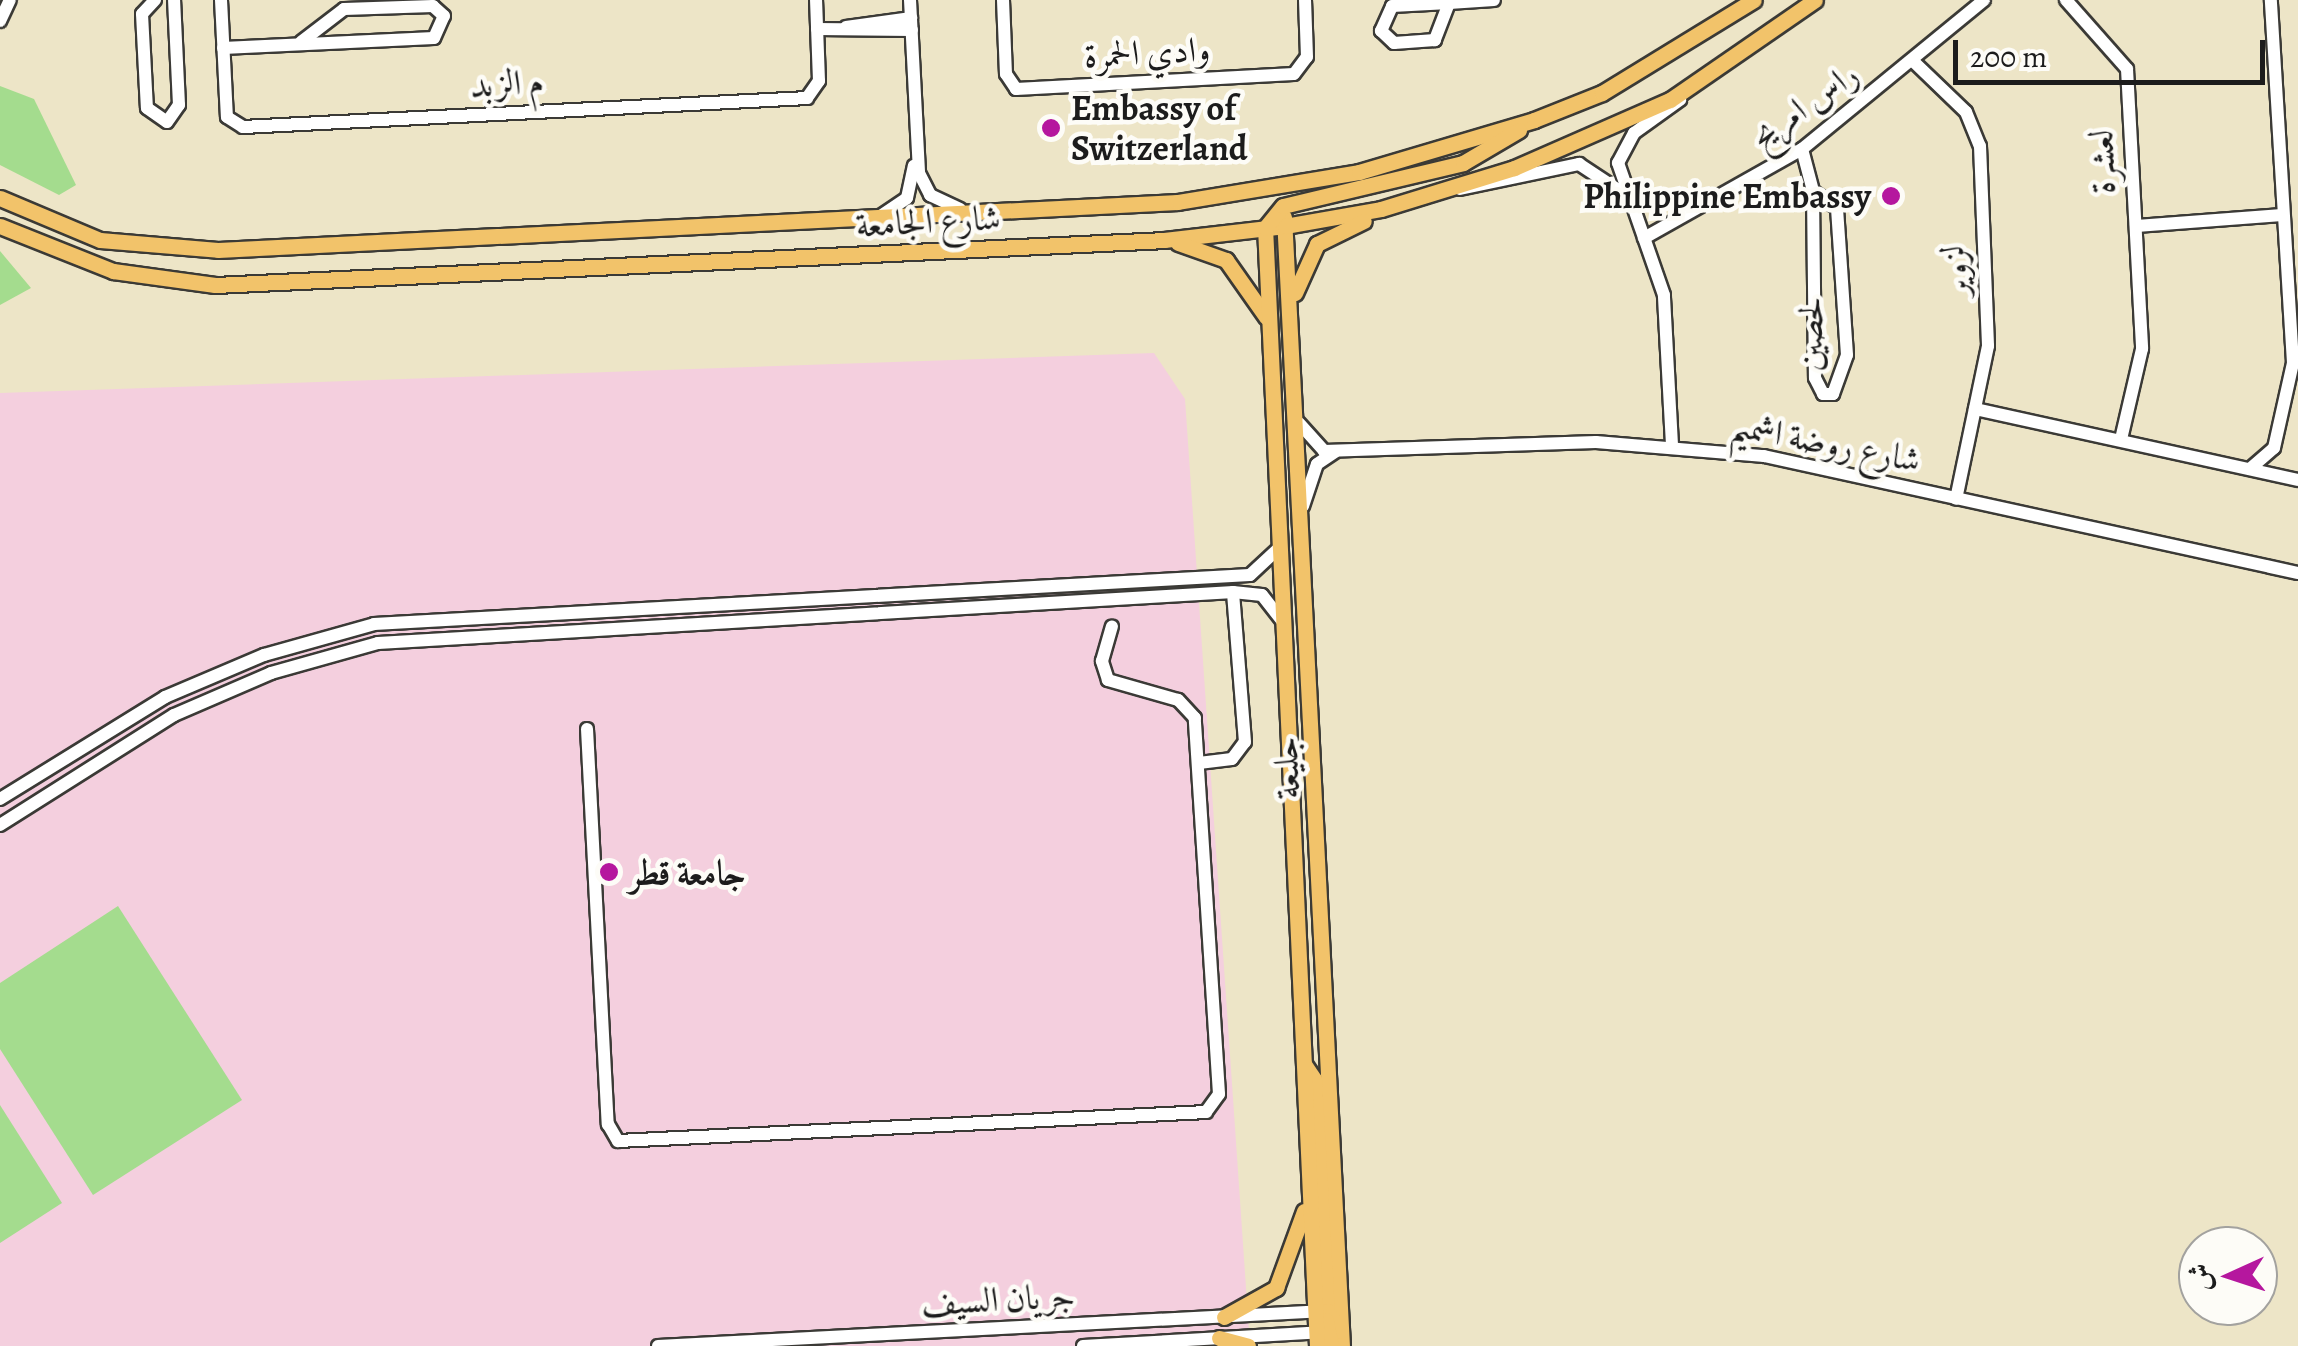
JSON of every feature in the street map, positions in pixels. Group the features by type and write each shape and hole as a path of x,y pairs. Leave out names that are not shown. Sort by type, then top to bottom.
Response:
{"main road":[{"name":"شارع الجامعة","path":"0,198 100,240 185,250 983,212 1280,188 1534,120 1602,93 1754,0"},
{"name":"شارع الجامعة","path":"3,230 113,271 215,285 1164,240 1285,226 1381,209 1460,189 1694,85 1816,0"},
{"path":"1265,228 1283,206 1464,163 1534,120"},
{"path":"0,188 22,210"},
{"name":"جليعة","path":"1280,188 1303,506 1327,1311"},
{"path":"1291,316 1316,244 1381,209"},
{"name":"جليعة","path":"1265,228 1308,1192 1330,1339"},
{"path":"1164,240 1226,260 1270,326"},
{"path":"1302,1062 1314,1079 1330,1339"},
{"path":"1224,1317 1276,1288 1308,1192"},
{"path":"1219,1338 1248,1346"}],"street":[{"path":"0,20 10,0"},
{"path":"155,0 142,22 148,112 162,122 179,110 174,0"},
{"name":"م الزبد","path":"220,0 227,117 253,126 807,98 820,81 816,0"},
{"path":"856,219 888,214 907,198 916,148 910,0"},
{"name":"وادي الحمرة","path":"1003,0 1006,74 1016,90 1294,74 1307,57 1305,0"},
{"path":"1449,2 1435,40 1394,43 1381,31 1392,6 1449,2 1494,0"},
{"name":"راس امريح","path":"1644,238 1802,149 1914,62 1984,0"},
{"name":"لعشرة","path":"2066,0 2127,69 2142,349 2121,439"},
{"path":"2252,467 2274,448 2296,363 2271,0"},
{"path":"223,48 434,38 444,16 433,6 344,9 301,42"},
{"path":"817,29 912,24"},
{"name":"لزوير","path":"1914,62 1966,112 1980,146 1988,346 1956,500"},
{"path":"1672,445 1668,322 1644,238 1622,194 1618,163 1628,140 1694,85"},
{"path":"916,148 930,195 983,212"},
{"name":"لحصين","path":"1802,149 1813,191 1815,378 1822,394 1833,394 1847,355 1837,208 1813,191"},
{"path":"1460,189 1579,164 1622,194"},
{"name":"لعشرة","path":"2136,226 2283,215"},
{"path":"1975,409 2298,480"},
{"path":"1299,423 1316,447 1335,452"},
{"name":"شارع روضة اشميم","path":"1335,452 1672,445 1956,500 2298,573"},
{"path":"1303,506 1317,464 1335,452"},
{"path":"0,799 194,684 374,624 1262,572 1279,546"},
{"path":"1213,576 1214,593"},
{"path":"1199,763 1232,759 1244,742 1232,592"},
{"path":"0,825 174,715 378,643 1232,592 1262,595 1283,623"},
{"path":"587,729 608,1124 623,1142 863,1122 1144,1120 1214,1108 1199,763 1188,707 1108,680 1102,661 1112,626"},
{"name":"جريان السيف","path":"658,1346 1327,1311"},
{"name":"جريان السيف","path":"1083,1346 1219,1338 1330,1339"}],"shaded area":[{"name":"جامعة قطر","path":"1154,353 1185,399 1250,1346 0,1346 0,393"}],"green space":[{"path":"0,86 34,99 76,185 59,195 0,165"},
{"path":"0,251 31,288 0,305"},
{"path":"118,906 242,1100 93,1195 0,1049 0,983"},
{"path":"0,1105 62,1203 0,1243"}],"place":[{"name":"Embassy of Switzerland","path":"1051,128"},
{"name":"Philippine Embassy","path":"1891,196"},
{"name":"جامعة قطر","path":"609,872"}]}
